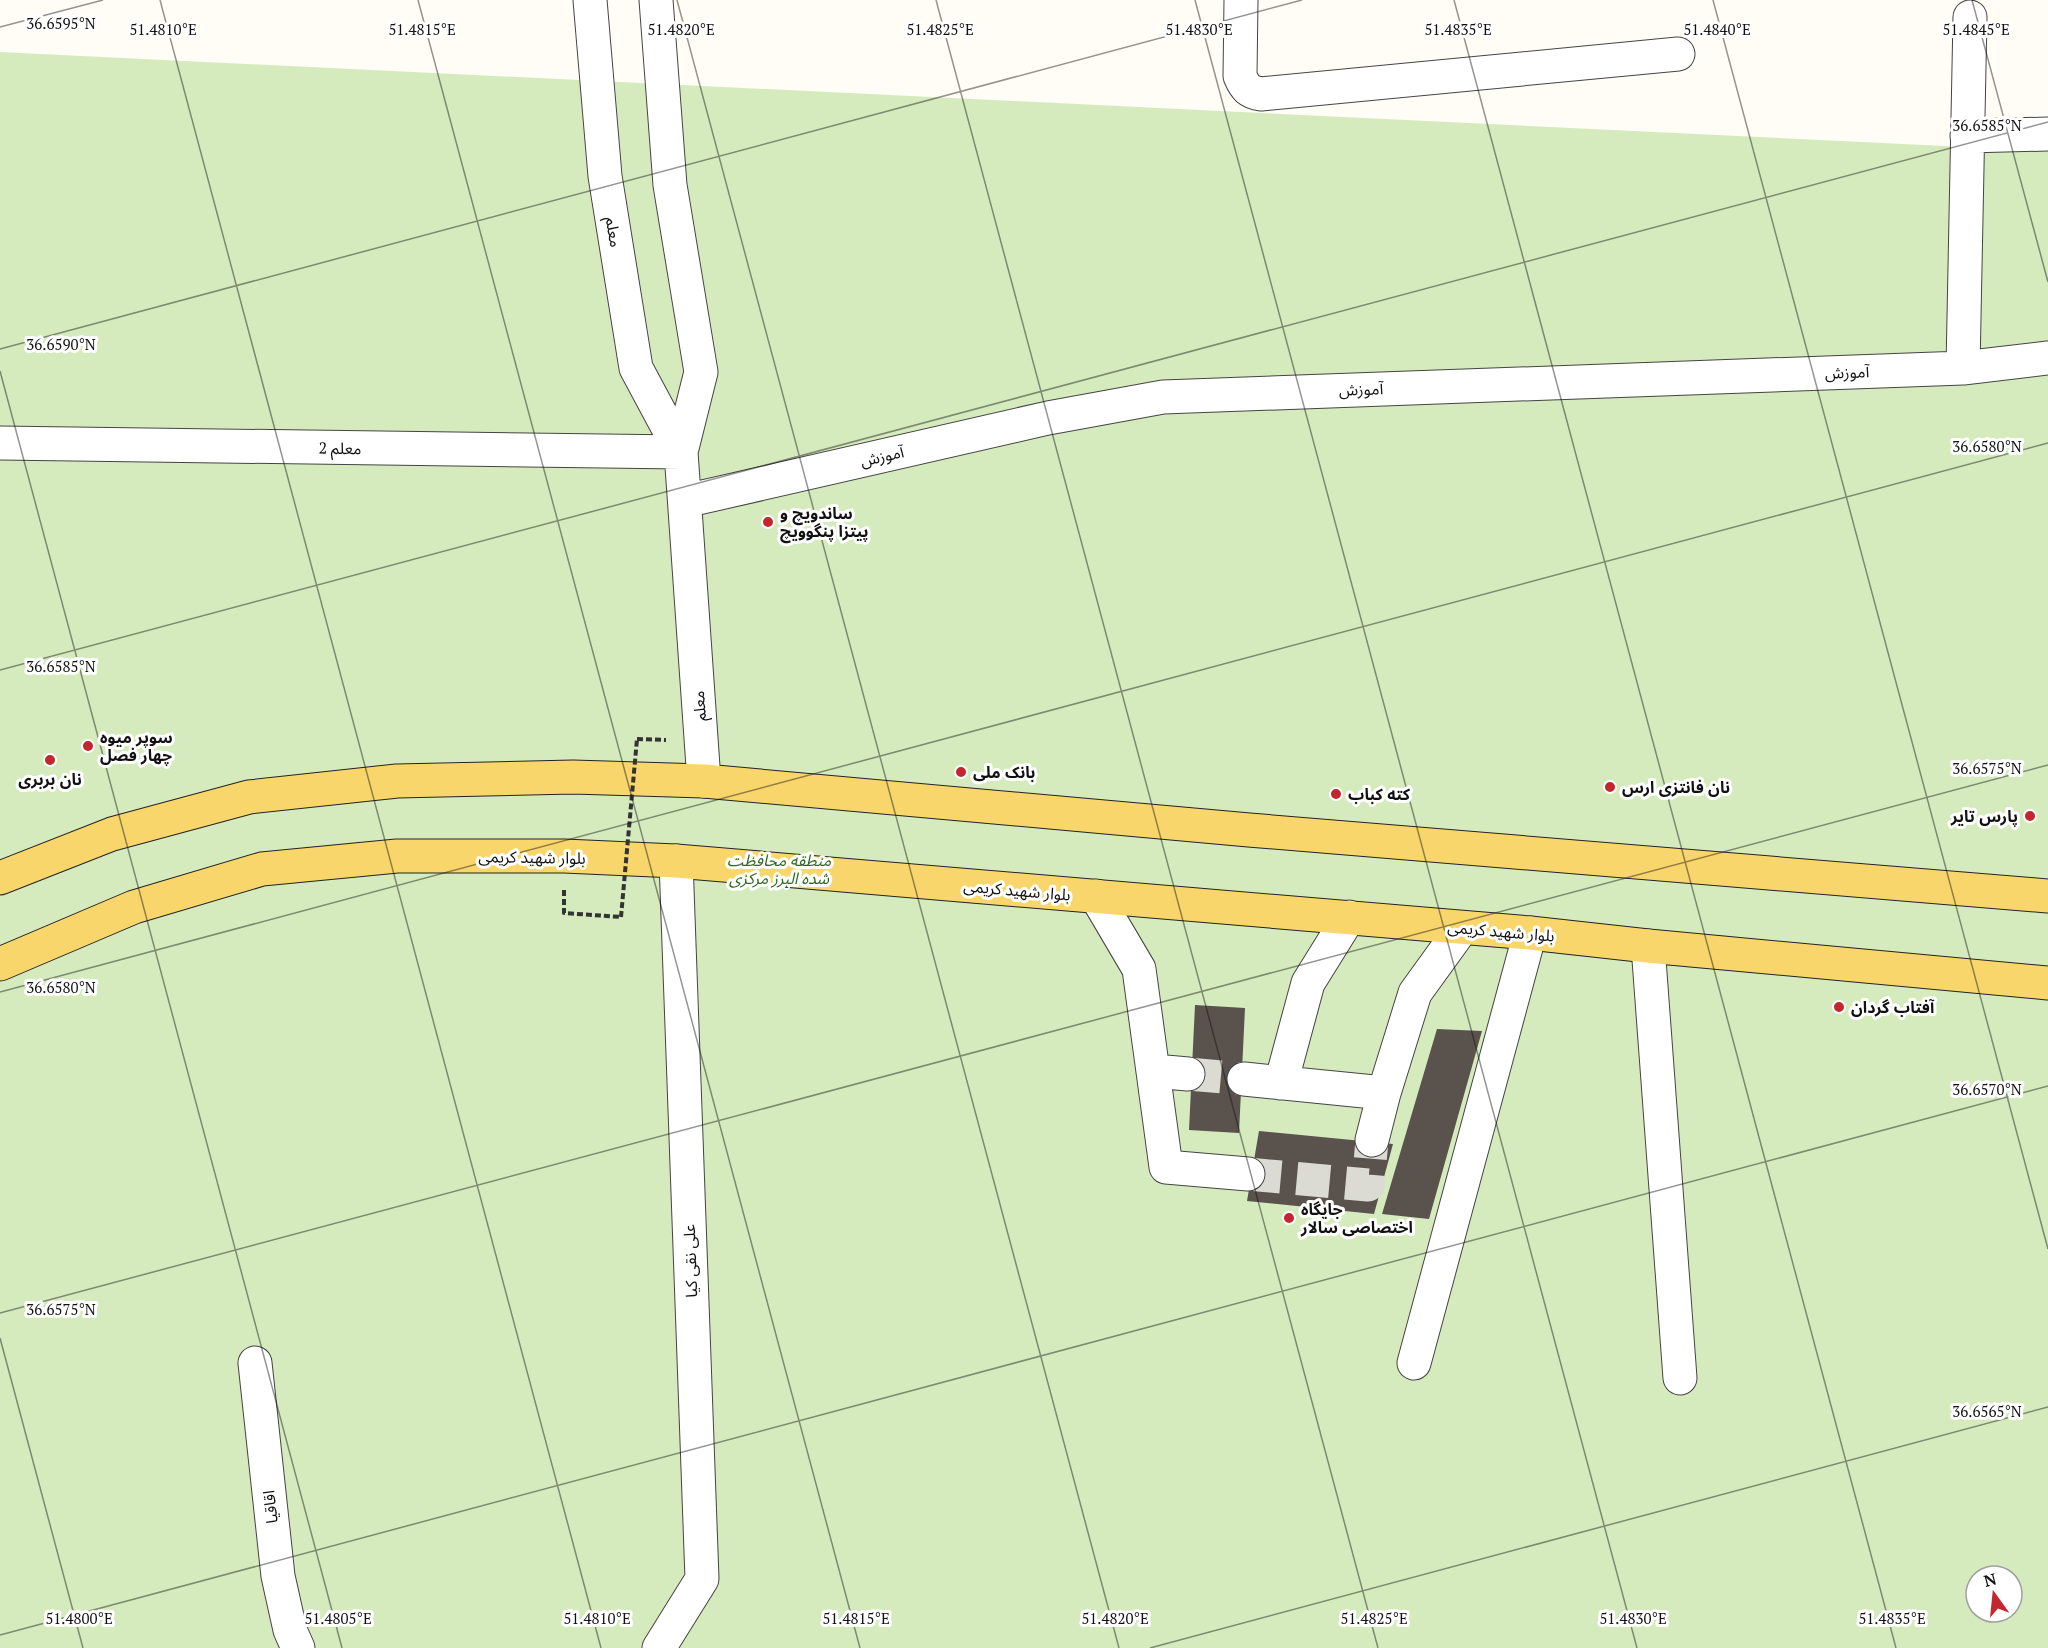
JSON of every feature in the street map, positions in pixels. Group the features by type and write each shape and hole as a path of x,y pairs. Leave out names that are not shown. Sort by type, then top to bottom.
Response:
{"main road":[{"path":"0,878 112,834 249,797 397,781 573,777 705,781 1249,830 2048,896"},
{"name":"بلوار شهید کریمی","path":"0,964 134,907 262,869 397,856 564,856 676,861 1348,917 2048,983"}],"street":[{"path":"578,0 590,0"},
{"name":"معلم","path":"590,0 605,176 636,368 681,452"},
{"name":"معلم","path":"656,0 670,185 700,372 681,452 705,781"},
{"path":"1241,0 1240,76 1244,85 1251,92 1261,94 1678,54"},
{"path":"1963,368 1970,17"},
{"path":"1967,136 2048,134"},
{"name":"آموزش","path":"685,501 1048,418 1163,397 1963,368 2048,358"},
{"name":"معلم 2","path":"0,443 681,452"},
{"name":"علی نقی کیا","path":"659,1648 702,1578 676,861"},
{"path":"1096,896 1139,969 1166,1167 1248,1174"},
{"path":"1281,1083 1308,983 1348,917"},
{"path":"1372,1140 1415,993 1462,928"},
{"path":"1414,1363 1530,933"},
{"path":"1648,946 1680,1378"},
{"path":"1154,1071 1188,1074"},
{"path":"1244,1080 1384,1093"},
{"name":"اقاقیا","path":"255,1363 278,1576 290,1630 298,1648"}],"path":[{"path":"564,913 621,917 637,739 676,741"}],"green space":[{"name":"منطقه محافظت شده البرز مرکزی","path":"0,52 2048,151 2048,1648 0,1648"}],"building":[{"path":"1195,1005 1245,1008 1239,1133 1189,1130"},
{"path":"1437,1029 1482,1031 1429,1219 1382,1214"},
{"path":"1259,1131 1393,1144 1374,1214 1247,1201"}],"tunnel":[{"path":"1188,1074 1244,1079"},
{"path":"1248,1174 1368,1185 1372,1140"}],"place":[{"name":"ساندویچ و پیتزا پنگوویچ","path":"768,522"},
{"name":"سوپر ميوه چهار فصل","path":"88,746"},
{"name":"نان بربری","path":"50,760"},
{"name":"بانک ملی","path":"961,772"},
{"name":"نان فانتزی ارس","path":"1610,787"},
{"name":"کته کباب","path":"1336,794"},
{"name":"پارس تایر","path":"2030,816"},
{"name":"آفتاب گردان","path":"1839,1007"},
{"name":"جایگاه اختصاصی سالار","path":"1289,1218"}]}
